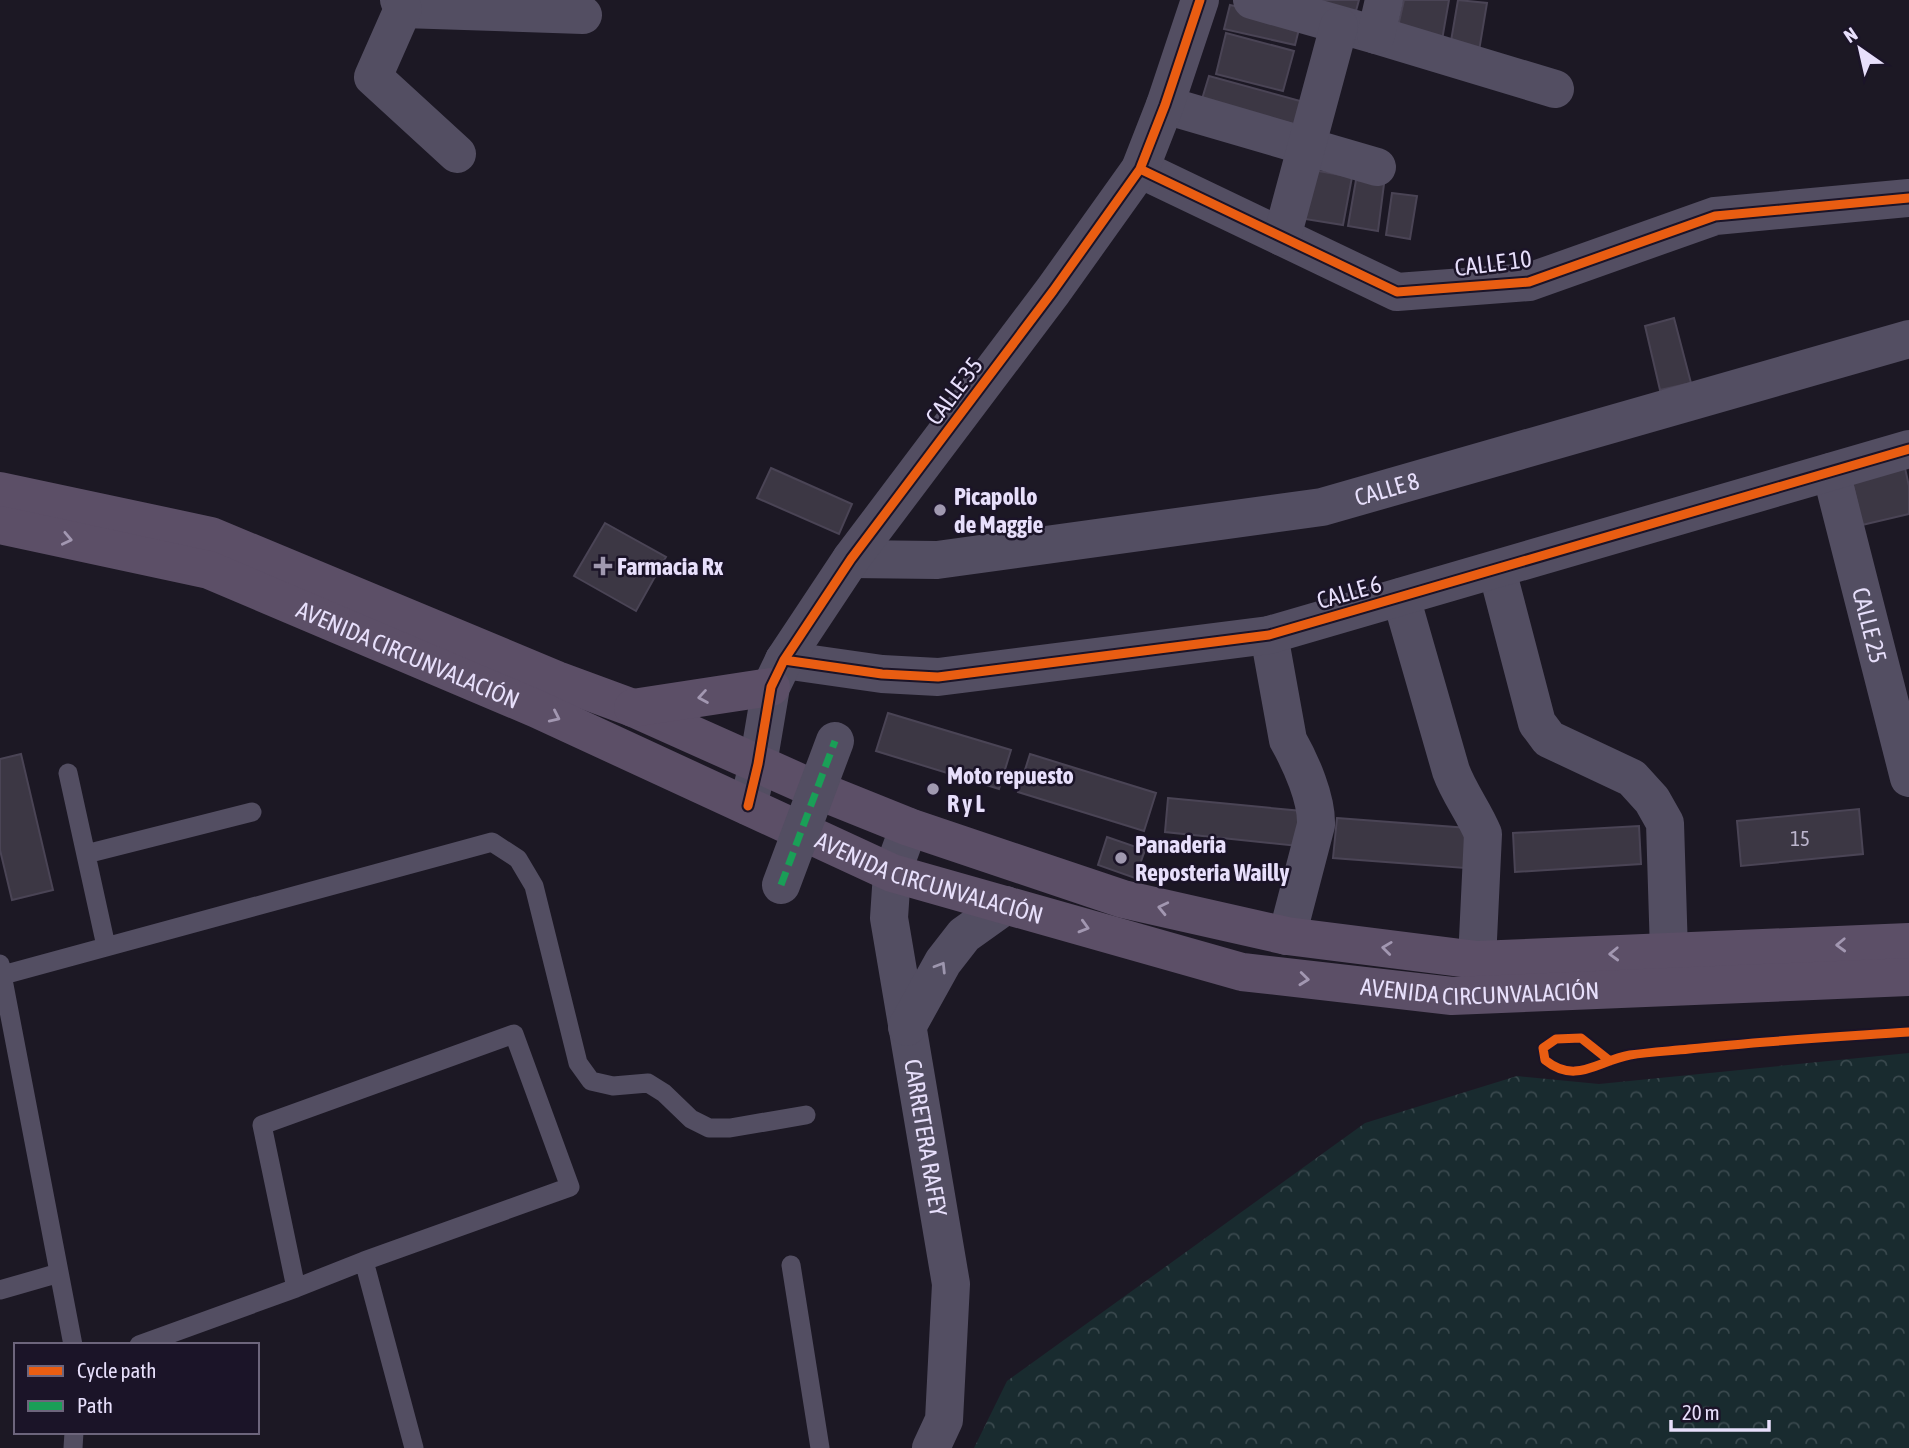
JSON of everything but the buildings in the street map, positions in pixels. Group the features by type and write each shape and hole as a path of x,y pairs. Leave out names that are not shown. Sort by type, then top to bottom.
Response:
{"main road":[{"name":"AVENIDA CIRCUNVALACIÓN","path":"0,491 211,536 557,680 633,708 812,788 909,827 1123,899 1287,936 1477,960 1909,942"},
{"name":"AVENIDA CIRCUNVALACIÓN","path":"5,530 209,570 537,709 892,873 1242,972 1452,996 1909,977"},
{"path":"633,708 778,673"}],"street":[{"name":"CALLE 35","path":"748,806 778,673 851,559 1054,290 1140,169 1200,0"},
{"path":"1252,0 1366,20 1555,89"},
{"path":"457,154 373,77 401,5 583,15"},
{"path":"1282,237 1306,146 1366,20"},
{"path":"1165,104 1377,167"},
{"name":"CALLE 10","path":"1140,169 1396,292 1529,282 1715,216 1909,198"},
{"name":"CALLE 8","path":"851,559 937,560 1322,508 1909,339"},
{"name":"CALLE 6","path":"778,673 938,677 1269,635 1909,449"},
{"name":"CALLE 25","path":"1831,472 1909,779"},
{"path":"1497,570 1537,723 1549,739 1632,778 1652,800 1665,823 1669,952"},
{"path":"1401,597 1451,771 1483,834 1477,960"},
{"path":"1269,635 1288,740 1316,811 1316,825 1287,936"},
{"path":"781,885 835,741"},
{"name":"CARRETERA RAFEY","path":"909,827 892,873 889,918 951,1284 944,1420 931,1448"},
{"path":"907,1027 943,962 964,935 1006,905"}],"lane":[{"path":"68,773 106,947"},
{"path":"86,854 252,812"},
{"path":"73,1343 1,969 106,947 492,842 518,859 534,886 578,1063 590,1081 613,1086 648,1083 664,1093 691,1119 709,1128 730,1128 806,1115"},
{"path":"145,1343 296,1288 364,1261 570,1187 514,1034 261,1125 296,1288"},
{"path":"364,1261 414,1448"},
{"path":"791,1265 820,1448"},
{"path":"0,1290 59,1273"}],"green space":[{"path":"1909,1053 1909,1448 974,1448 1007,1381 1365,1123 1517,1076 1599,1084"}],"marked path":[{"path":"781,885 835,741"}],"cycle path":[{"path":"748,806 771,687 784,660 851,559 1053,291 1140,169 1165,105 1200,0"},
{"path":"1140,169 1397,292 1529,282 1715,216 1909,198"},
{"path":"784,660 882,674 938,677 1269,635 1909,449"},
{"path":"1610,1061 1581,1038 1556,1039 1543,1048 1545,1060 1567,1071 1577,1071 1645,1053 1909,1032"}],"place":[{"name":"Picapollo de Maggie","path":"940,510"},
{"name":"Farmacia Rx","path":"603,566"},
{"name":"Moto repuesto R y L","path":"933,789"},
{"name":"Panaderia Reposteria Wailly","path":"1121,858"}]}
